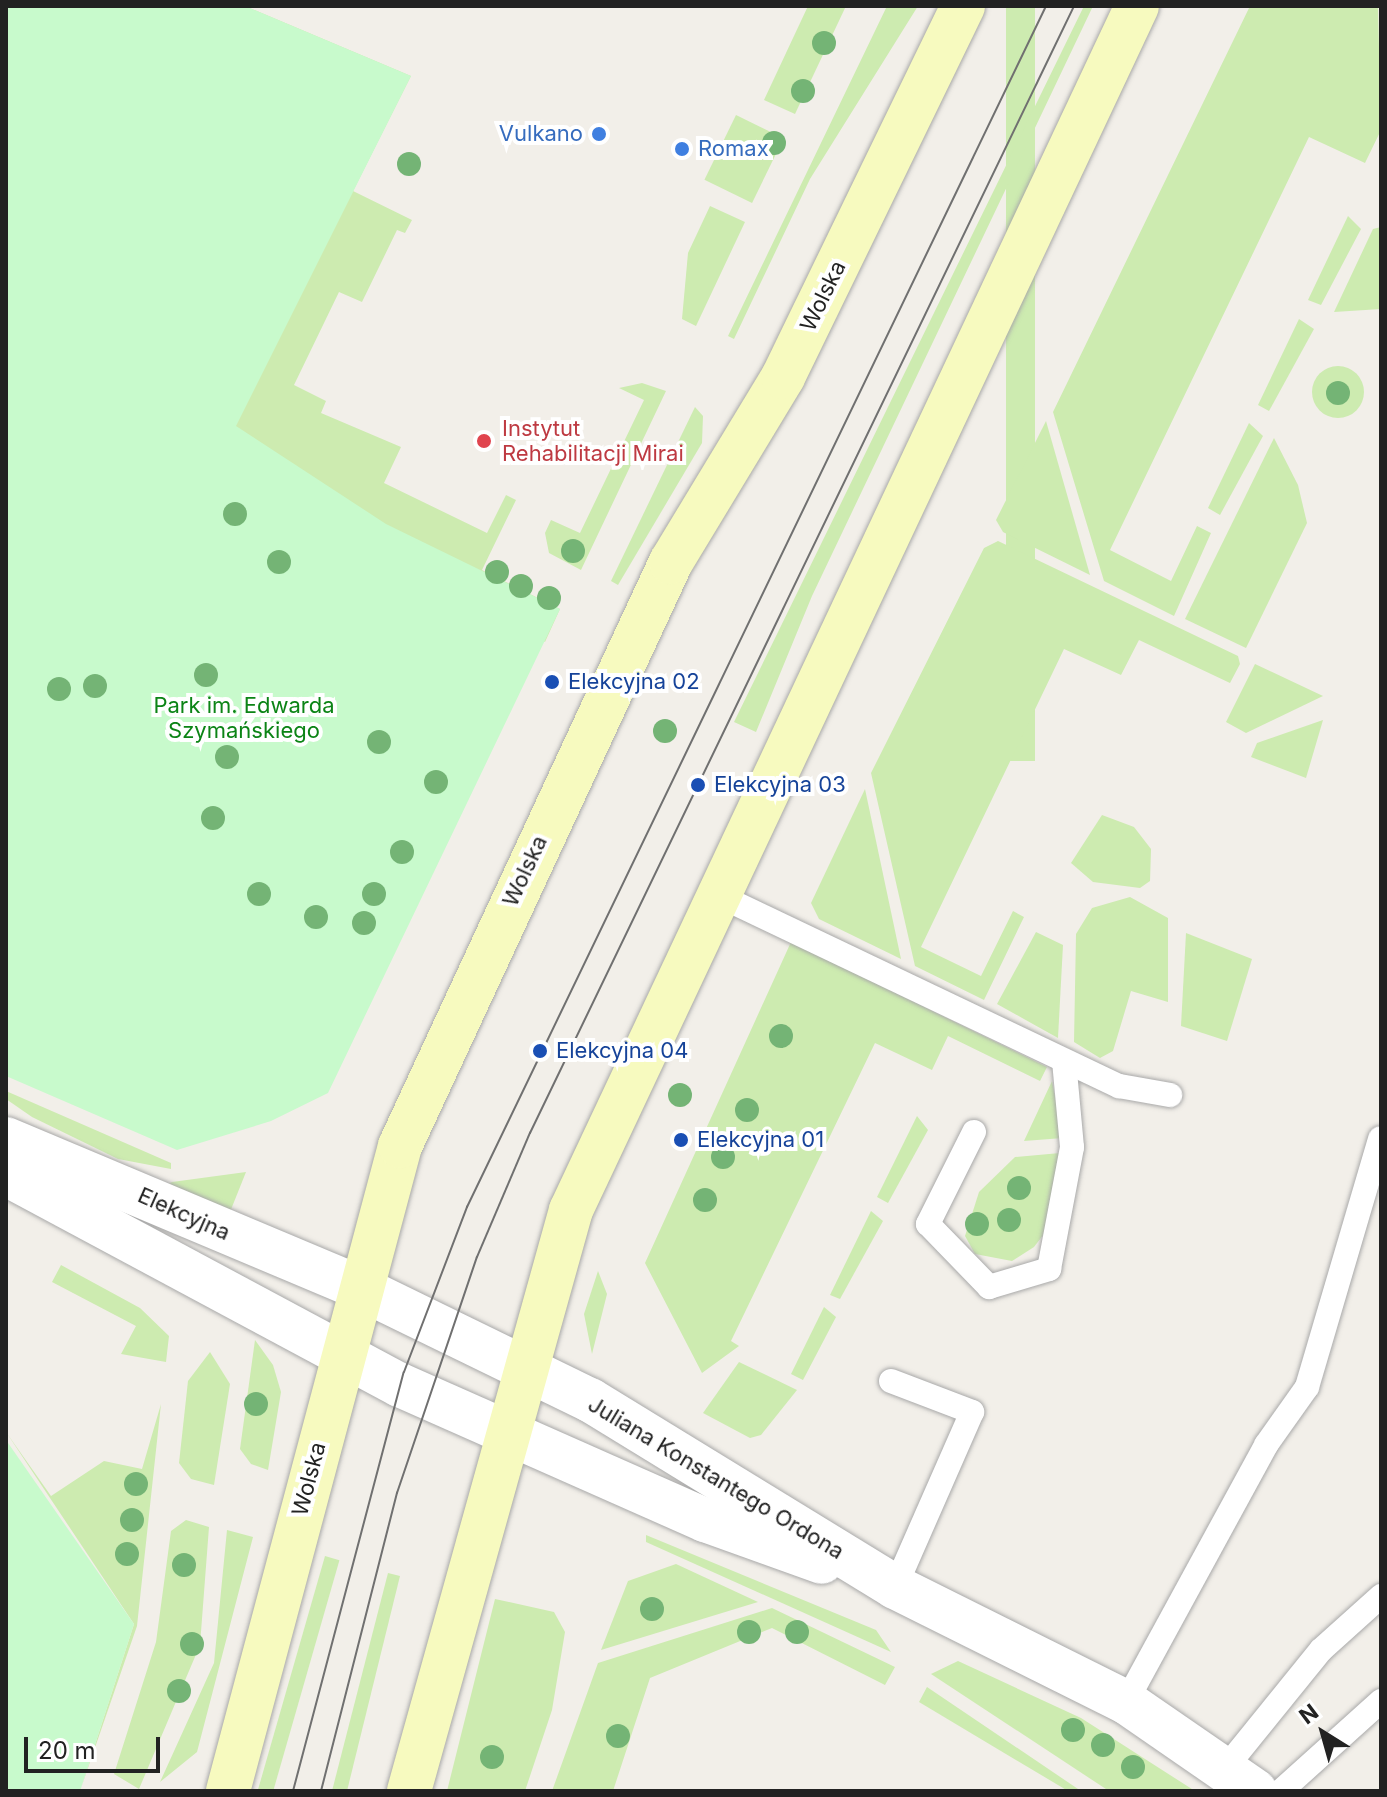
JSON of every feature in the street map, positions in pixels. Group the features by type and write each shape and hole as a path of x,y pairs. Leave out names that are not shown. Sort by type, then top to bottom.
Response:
{"main road":[{"name":"Wolska","path":"228,1791 346,1355 390,1176 432,1067 671,562 783,377 963,6"},
{"path":"409,1791 523,1367 571,1210 1137,6"}],"street":[{"name":"Elekcyjna","path":"6,1139 362,1289"},
{"name":"Elekcyjna","path":"6,1174 346,1355"},
{"name":"Juliana Konstantego Ordona","path":"362,1289 651,1433 895,1587 1126,1702 1241,1779"},
{"name":"Juliana Konstantego Ordona","path":"346,1355 505,1435 705,1520 895,1587"}],"lane":[{"path":"720,896 1119,1086 1170,1095"},
{"path":"974,1132 928,1224 989,1287 1049,1269 1072,1147 1064,1061"},
{"path":"1126,1702 1266,1445 1307,1387 1380,1139"},
{"path":"891,1381 972,1412 895,1587"},
{"path":"1241,1779 1321,1650 1381,1596"},
{"path":"1281,1791 1381,1701"}],"green space":[{"name":"Park im. Edwarda Szymańskiego","path":"6,6 245,6 411,76 236,426 386,524 560,609 328,1093 271,1121 177,1150 6,1076"},
{"path":"245,6 411,76 353,191 412,220 405,233 397,230 362,302 339,292 294,385 326,401 321,413 401,447 384,483 487,533 506,495 516,500 482,570 560,609 545,642 231,428"},
{"path":"808,6 846,6 795,114 764,100"},
{"path":"887,6 918,6 810,179 734,339 728,336"},
{"path":"1006,6 1035,6 1035,761 1006,761"},
{"path":"1084,6 1093,6 812,596 756,732 734,722"},
{"path":"1250,6 1378,6 1381,130 1365,163 1309,137 1110,550 1171,581 1197,526 1211,533 1174,616 1104,581 1053,412"},
{"path":"736,115 784,138 752,203 704,180"},
{"path":"710,206 745,222 696,326 682,319 688,253"},
{"path":"1348,216 1361,229 1321,305 1308,300"},
{"path":"1381,227 1381,309 1334,312 1373,229"},
{"path":"1299,319 1314,329 1269,411 1258,405"},
{"path":"1338,366 1357,373 1364,392 1357,411 1338,418 1319,411 1312,392 1319,373"},
{"path":"642,383 666,391 581,570 549,553 545,533 551,520 580,533 644,400 619,388"},
{"path":"695,407 703,416 702,443 618,585 611,581"},
{"path":"1046,421 1090,575 1003,532 996,520"},
{"path":"1249,423 1263,436 1220,515 1208,508"},
{"path":"1274,438 1298,485 1307,523 1246,648 1185,619"},
{"path":"998,541 1238,656 1240,664 1230,683 1139,640 1121,675 1064,649 921,947 981,976 1013,911 1024,917 984,1000 915,966 871,773 984,548"},
{"path":"1255,664 1323,696 1246,733 1226,722"},
{"path":"1323,720 1306,778 1251,757 1257,743"},
{"path":"865,789 901,959 819,919 811,903"},
{"path":"1102,815 1134,827 1151,849 1150,881 1140,888 1093,882 1071,863"},
{"path":"1130,897 1168,918 1168,1002 1131,991 1113,1051 1100,1058 1074,1042 1076,934 1092,908"},
{"path":"1036,932 1063,945 1058,1038 997,1004"},
{"path":"1186,933 1252,959 1227,1041 1181,1026"},
{"path":"791,942 1047,1067 1040,1081 948,1036 932,1070 875,1043 731,1341 739,1346 702,1373 645,1263"},
{"path":"1052,1081 1063,1138 1024,1141"},
{"path":"6,1091 171,1163 171,1169 118,1159 32,1117 6,1099"},
{"path":"917,1116 928,1130 888,1203 877,1197"},
{"path":"1060,1153 1047,1230 1034,1247 1012,1261 975,1254 965,1236 979,1192 1015,1157"},
{"path":"246,1172 230,1212 167,1185 172,1182"},
{"path":"871,1211 883,1221 840,1299 830,1295"},
{"path":"61,1265 140,1308 169,1336 166,1362 121,1354 136,1326 52,1282"},
{"path":"598,1271 607,1294 592,1354 584,1314"},
{"path":"824,1307 836,1317 803,1380 791,1374"},
{"path":"255,1340 273,1365 281,1392 268,1470 251,1464 240,1449"},
{"path":"210,1352 230,1384 214,1485 191,1479 179,1463 188,1381"},
{"path":"739,1362 797,1390 761,1435 750,1438 703,1413"},
{"path":"161,1404 137,1626 80,1791 134,1624 6,1432 51,1496 104,1461 142,1469"},
{"path":"6,1440 134,1624 80,1791 6,1791"},
{"path":"186,1520 209,1527 200,1645 139,1789 114,1774 156,1642 171,1531"},
{"path":"227,1530 253,1537 197,1752 160,1782 214,1663"},
{"path":"646,1535 876,1630 891,1652 646,1542"},
{"path":"325,1556 339,1560 273,1791 258,1790"},
{"path":"676,1564 758,1602 601,1650 628,1581"},
{"path":"388,1573 400,1576 347,1791 332,1791"},
{"path":"495,1599 554,1612 565,1632 552,1710 525,1791 447,1791"},
{"path":"772,1608 895,1667 885,1685 772,1628 650,1678 613,1791 552,1791 598,1663"},
{"path":"958,1661 1081,1718 1195,1791 1109,1791 931,1674"},
{"path":"927,1687 1081,1791 1068,1791 919,1702"}],"tram line":[{"path":"293,1791 404,1372 467,1207 1046,6"},
{"path":"321,1791 397,1493 477,1257 530,1133 1074,6"}],"place":[{"name":"Vulkano","path":"599,134"},
{"name":"Romax","path":"682,149"},
{"name":"Instytut Rehabilitacji Mirai","path":"484,441"},
{"name":"Elekcyjna 02","path":"552,682"},
{"name":"Elekcyjna 03","path":"698,785"},
{"name":"Elekcyjna 04","path":"540,1051"},
{"name":"Elekcyjna 01","path":"681,1140"}]}
